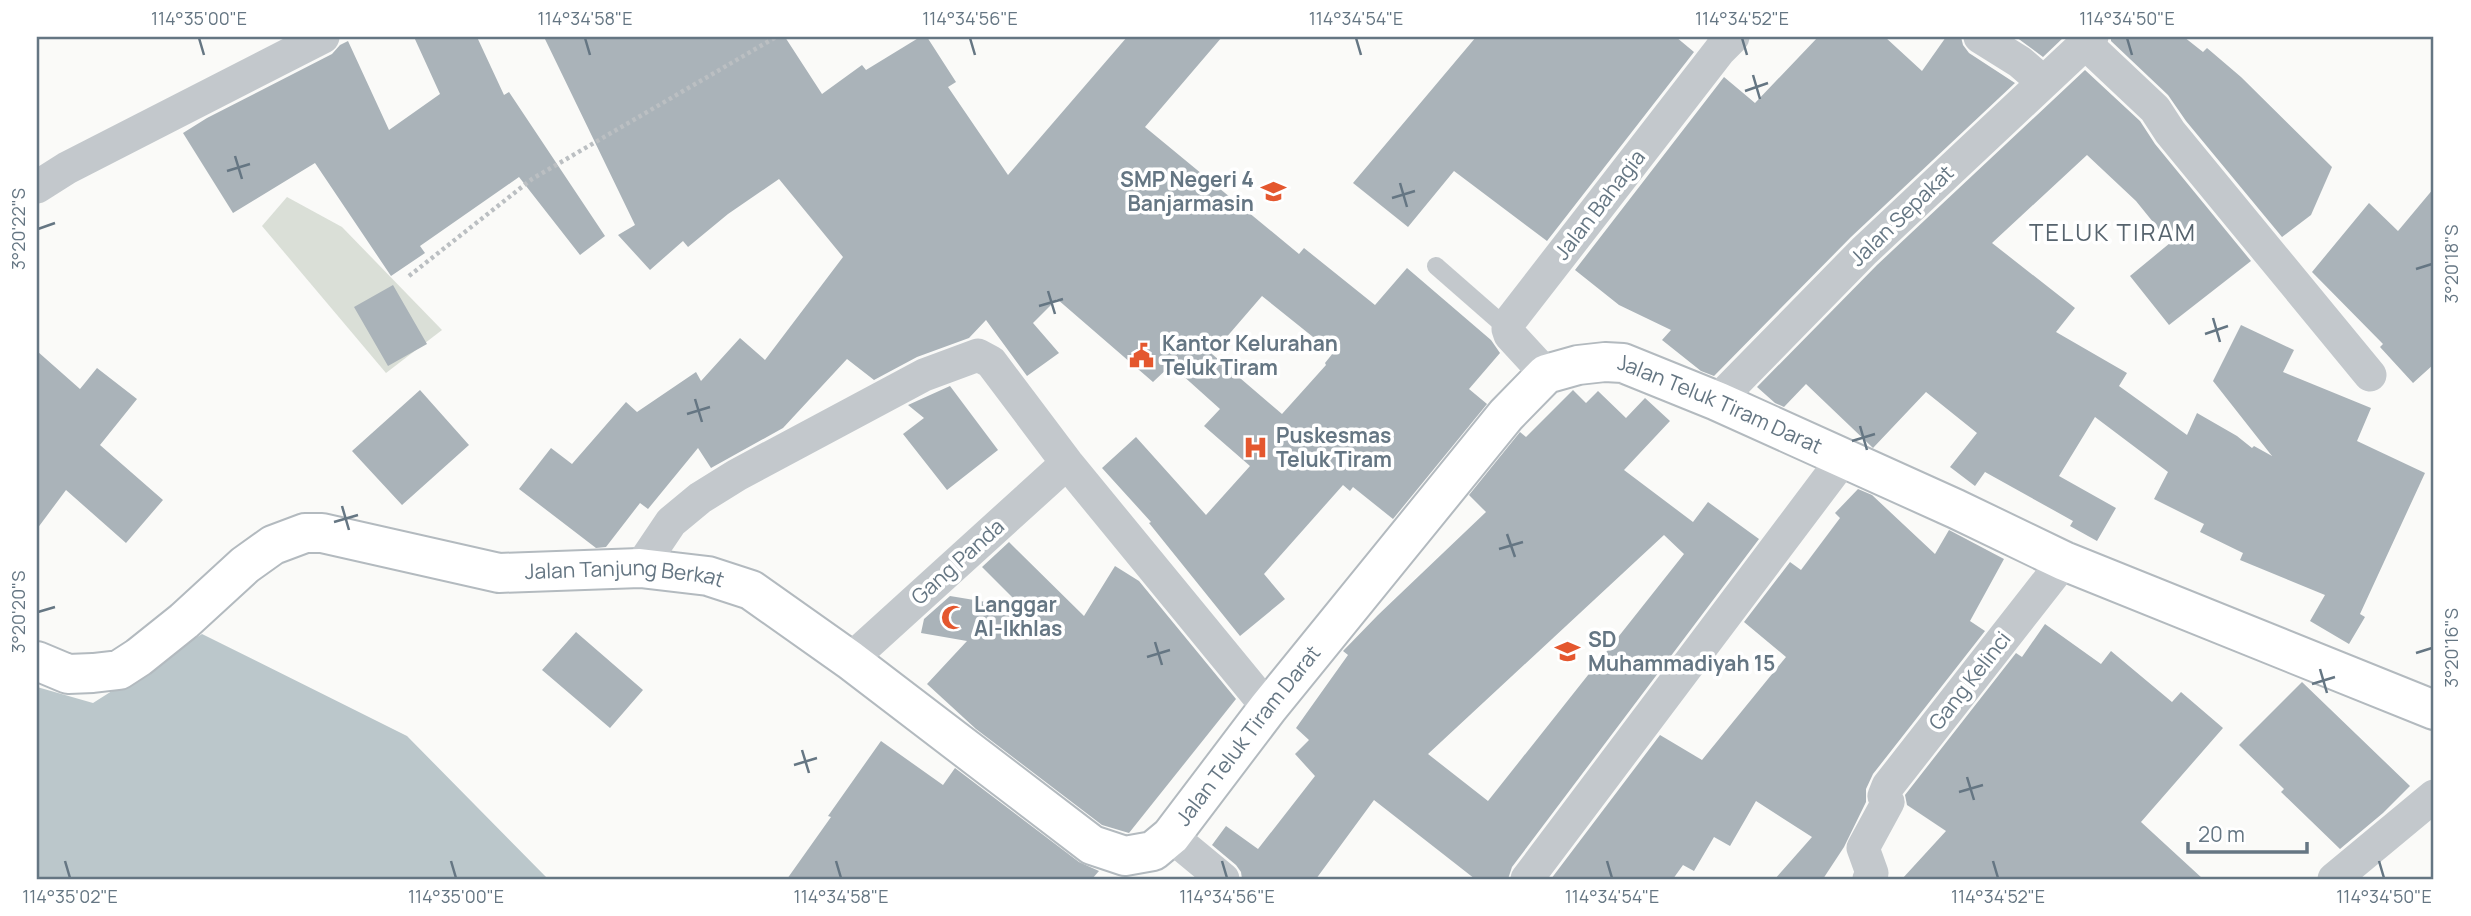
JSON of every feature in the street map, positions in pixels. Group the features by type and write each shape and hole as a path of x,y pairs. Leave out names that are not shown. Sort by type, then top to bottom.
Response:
{"street":[{"path":"37,187 67,168 323,37"},
{"name":"Jalan Bahagia","path":"1508,328 1510,321 1720,50 1733,37"},
{"path":"1980,37 2020,62 2043,82"},
{"path":"2089,40 2155,109 2170,132 2370,375"},
{"name":"Jalan Sepakat","path":"1717,401 1864,251 2089,40"},
{"path":"1508,328 1510,335 1546,374"},
{"path":"640,568 671,522 709,492 924,375 978,355 991,362 1067,463 1268,708"},
{"name":"Jalan Teluk Tiram Darat","path":"1171,836 1268,708 1506,415 1546,374 1578,365 1605,362 1623,363 1717,401 2064,561 2434,710"},
{"path":"1527,879 1843,460"},
{"name":"Gang Panda","path":"850,660 1067,463"},
{"name":"Jalan Tanjung Berkat","path":"37,661 68,674 119,670 184,621 245,565 272,545 305,533 322,533 499,573 640,568 708,576 751,590 850,660 1092,845 1125,856 1153,851 1171,836"},
{"name":"Gang Kelinci","path":"1874,877 1863,848 1888,802 1884,796 1888,786 2064,561"},
{"path":"2333,879 2434,796"},
{"path":"1171,836 1223,879"}],"lane":[{"path":"1436,266 1508,328"}],"path":[{"path":"409,276 532,180 776,37"}],"shaded area":[{"path":"287,197 342,227 442,330 386,373 262,226"},
{"path":"202,634 407,736 548,879 37,879 37,687 93,703"}],"building":[{"path":"414,37 477,37 504,95 509,92 605,236 580,255 519,177 420,246 425,253 391,276 315,163 233,213 183,133 332,54 348,41 389,130 440,94"},
{"path":"544,37 785,37 822,94 862,65 866,70 920,37 927,37 956,82 948,87 1008,175 1127,37 1222,37 1145,127 1299,254 1304,248 1375,305 1407,268 1491,340 1500,353 1469,389 1487,404 1393,519 1353,487 1350,491 1343,485 1264,574 1285,599 1240,636 1149,523 1151,522 1102,468 1136,437 1206,515 1250,466 1204,426 1220,409 1171,365 1153,382 1057,299 1033,323 1059,353 1027,376 986,320 969,338 917,357 874,380 847,359 783,428 711,468 698,448 648,509 640,503 606,547 596,548 519,489 551,448 572,464 626,402 637,412 696,372 701,381 740,338 765,360 843,257 779,179 728,214 688,247 683,241 650,270 618,235 635,225","holes":["1262,296 1333,353 1326,365 1282,414 1212,354"]},
{"path":"1476,37 1676,37 1694,52 1547,241 1454,171 1408,227 1353,183"},
{"path":"1818,37 1885,37 1922,71 1946,37 1961,37 1969,53 2015,83 1851,237 1714,376 1701,371 1662,340 1671,330 1619,305 1575,270 1724,77 1755,103"},
{"path":"2016,37 2064,37 2043,57"},
{"path":"2111,37 2184,37 2203,52 2207,48 2241,77 2332,167 2311,215 2282,237 2186,121 2168,95 2111,41"},
{"path":"2085,70 2140,121 2155,144 2251,261 2169,325 2130,276 2170,243 2136,201 2087,155 1992,243 2075,308 2056,332 2127,373 2119,386 2187,435 2197,413 2252,448 2254,446 2272,456 2213,381 2241,325 2294,350 2283,372 2371,408 2357,441 2425,473 2360,614 2365,617 2349,644 2310,621 2325,595 2240,560 2243,553 2200,532 2204,524 2154,499 2168,472 2095,417 2059,476 2116,508 2097,541 2070,526 2073,521 1985,472 1975,486 1950,467 1977,433 1926,392 1873,448 1806,384 1784,407 1775,403 1757,387 1877,265"},
{"path":"2434,188 2434,364 2413,383 2380,347 2383,344 2312,272 2369,203 2398,231"},
{"path":"393,285 427,344 388,366 354,307"},
{"path":"37,351 80,389 97,368 137,399 100,445 163,500 126,543 66,490 37,529"},
{"path":"950,386 998,450 947,490 903,434 924,418 908,405"},
{"path":"420,390 469,445 402,505 352,451"},
{"path":"1573,390 1586,403 1598,391 1626,418 1645,398 1670,421 1624,470 1693,522 1708,502 1759,539 1512,867 1508,879 1475,879 1374,800 1316,879 1242,879 1236,865 1212,845 1226,826 1258,849 1315,776 1295,754 1309,740 1296,728 1348,655 1343,651 1486,512 1469,495 1520,432 1526,437","holes":["1664,535 1684,554 1488,801 1428,754"]},
{"path":"1858,489 1872,495 1935,554 1949,530 2004,559 1970,621 1985,631 1873,774 1866,789 1866,802 1844,847 1823,879 1775,879 1812,837 1756,801 1730,846 1714,837 1694,871 1683,865 1673,879 1551,879 1660,735 1702,760 1786,657 1744,622 1790,562 1801,570 1840,518 1835,513"},
{"path":"1009,542 1084,616 1115,566 1139,581 1236,699 1129,833 1102,825 976,729 927,684 967,641 921,633 924,619 950,596 1023,608 982,567"},
{"path":"2045,624 2101,664 2111,651 2172,702 2181,692 2223,728 2141,822 2203,879 1902,879 1946,831 1907,805 1905,795 2016,653 2022,657"},
{"path":"576,632 643,690 610,728 542,670"},
{"path":"2302,682 2410,786 2340,849 2281,792 2284,789 2239,745"},
{"path":"881,741 943,785 955,768 1079,862 1099,871 1092,879 787,879"}],"place":[{"name":"SMP Negeri 4 Banjarmasin","path":"1274,192"},
{"name":"Kantor Kelurahan Teluk Tiram","path":"1142,356"},
{"name":"Puskesmas Teluk Tiram","path":"1256,448"},
{"name":"Langgar Al-Ikhlas","path":"954,617"},
{"name":"SD Muhammadiyah 15","path":"1568,652"}],"district":[{"name":"TELUK TIRAM","path":"2113,233"}]}
